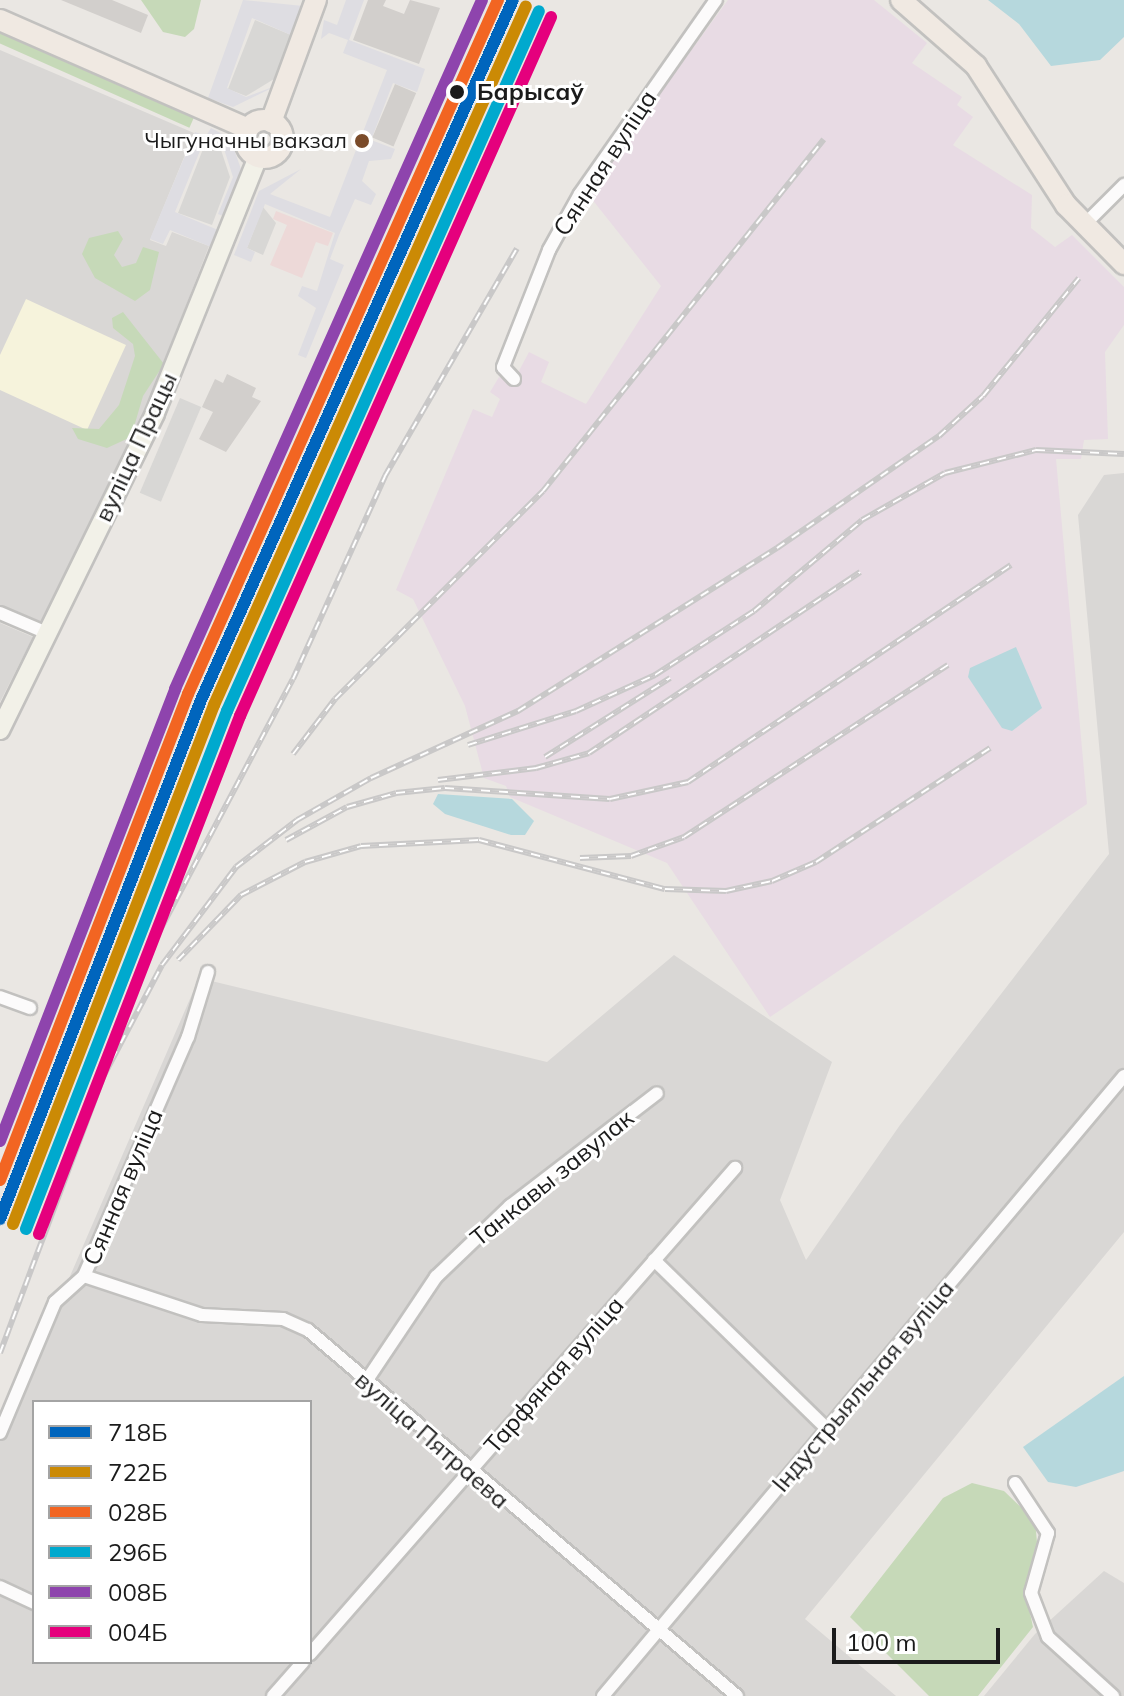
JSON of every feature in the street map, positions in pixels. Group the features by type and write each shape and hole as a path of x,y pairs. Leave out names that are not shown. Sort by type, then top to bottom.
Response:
{"main road":[{"name":"вуліца Працы","path":"0,730 155,413 258,157 276,154 282,143 271,122 316,0"},
{"path":"901,0 976,66 1084,225 1124,264"},
{"path":"0,20 248,129 271,122"},
{"path":"248,129 245,144 258,157"}],"street":[{"name":"Сянная вуліца","path":"514,379 503,367 549,250 580,194 716,0"},
{"path":"1084,225 1124,185"},
{"path":"0,613 47,633"},
{"name":"Сянная вуліца","path":"0,1433 55,1302 84,1276 188,1037 208,972"},
{"path":"0,997 30,1008"},
{"name":"Індустрыяльная вуліца","path":"603,1696 1124,1076"},
{"name":"Танкавы завулак","path":"365,1383 436,1277 510,1206 657,1093"},
{"name":"Тарфяная вуліца","path":"312,1652 735,1168"},
{"path":"654,1260 827,1429"},
{"name":"вуліца Пятраева","path":"84,1276 202,1315 283,1319 308,1330 365,1383 656,1634 737,1696"},
{"path":"1015,1483 1048,1533 1031,1593 1048,1637 1113,1696"},
{"path":"0,1587 32,1602"},
{"path":"273,1696 301,1664"}],"shaded area":[{"path":"243,0 303,6 291,35 252,18 227,88 246,97 278,85 233,107 208,98"},
{"path":"346,0 364,0 349,40 425,69 417,92 393,83 371,140 395,149 391,159 369,161 362,181 376,194 371,205 355,199 339,235 330,259 344,265 306,358 298,355 316,308 298,296 302,286 317,291 335,233 265,204 247,248 255,252 251,262 234,255 259,191 301,169 270,194 330,217 387,70 343,53 348,40 329,33 321,39 324,20 337,25"},
{"path":"728,0 874,0 927,43 912,63 962,97 957,105 973,117 953,145 1032,195 1031,228 1055,247 1072,235 1124,287 1124,325 1105,352 1108,439 1084,440 1081,459 1056,459 1087,804 770,1017 667,863 510,797 506,786 484,778 465,706 413,599 396,590 473,409 492,417 500,399 490,392 499,377 512,384 529,352 549,362 541,382 586,404 661,286 587,193"},
{"path":"255,20 291,35 274,79 246,96 228,89"},
{"path":"0,50 194,133 150,240 166,246 172,232 209,246 139,427 42,625 0,607"},
{"path":"211,128 230,138 241,169 225,217 218,214 233,177 223,146 206,136"},
{"path":"195,132 206,136 175,212 218,230 211,247 170,230 163,244 150,239"},
{"path":"205,144 221,150 230,177 212,225 178,213"},
{"path":"263,207 276,223 263,255 247,248"},
{"path":"276,211 333,233 328,246 316,242 302,278 270,265 287,225 273,219"},
{"path":"26,299 126,345 87,430 0,390 0,355"},
{"path":"180,398 201,407 161,502 140,493"},
{"path":"1124,473 1124,1232 805,1619 896,1696 0,1696 0,1438 199,978 547,1062 674,955 832,1062 780,1200 806,1260 900,1125 1109,854 1078,515 1104,475"},
{"path":"0,623 33,637 0,702"},
{"path":"1104,1571 1124,1583 1124,1696 984,1696 1035,1634"}],"green space":[{"path":"141,0 201,0 194,29 185,37 163,32"},
{"path":"0,27 195,114 189,128 0,43"},
{"path":"118,231 123,239 114,255 122,267 136,263 143,247 159,252 150,290 135,301 95,278 82,254 89,238"},
{"path":"123,312 164,364 143,396 131,437 107,448 78,439 72,428 99,429 119,405 135,356 133,344 113,328 112,318"},
{"path":"972,1483 1004,1491 1035,1521 1038,1553 1027,1599 1033,1627 978,1696 929,1696 850,1617 943,1498"}],"water":[{"path":"988,0 1124,0 1124,37 1100,60 1051,66 1019,24"},
{"path":"1016,647 1042,708 1012,731 1002,728 968,677 970,668"},
{"path":"438,794 512,799 534,821 525,835 511,835 445,814 433,804"},
{"path":"1124,1376 1124,1471 1076,1487 1048,1482 1023,1447"}],"building":[{"path":"61,0 112,0 148,15 141,33"},
{"path":"368,0 386,0 383,6 404,14 410,0 440,8 419,64 353,40"},
{"name":"Барысаў","path":"395,84 416,93 394,146 372,137"},
{"path":"227,374 256,388 252,397 261,401 226,452 199,439 213,412 202,407 215,379 223,383"}],"railway":[{"path":"293,754 335,699 543,491 824,139"},
{"path":"151,947 293,679 385,476 517,248"},
{"path":"0,1353 104,1075 162,965 236,867 297,820 371,778 518,711 777,548 939,436 983,396 1079,278"},
{"path":"468,745 576,711 655,675 754,611 862,520 945,473 1036,450 1124,454"},
{"path":"286,840 347,807 396,793 445,788 610,799 688,782 1011,565"},
{"path":"438,780 536,768 589,753 860,572"},
{"path":"580,858 631,856 684,837 948,665"},
{"path":"545,757 670,678"},
{"path":"178,960 241,895 305,862 361,846 479,840 665,889 726,891 772,881 816,862 990,748"}],"transit line":[{"name":"008Б","path":"0,1141 175,689 482,0"},
{"name":"028Б","path":"0,1180 188,694 498,0"},
{"name":"718Б","path":"0,1219 201,700 513,0"},
{"name":"722Б","path":"13,1224 214,705 526,6"},
{"name":"296Б","path":"26,1229 227,711 539,11"},
{"name":"004Б","path":"39,1234 240,716 551,17"}],"place":[{"name":"Барысаў","path":"457,92"},
{"name":"Чыгуначны вакзал","path":"362,141"}]}
